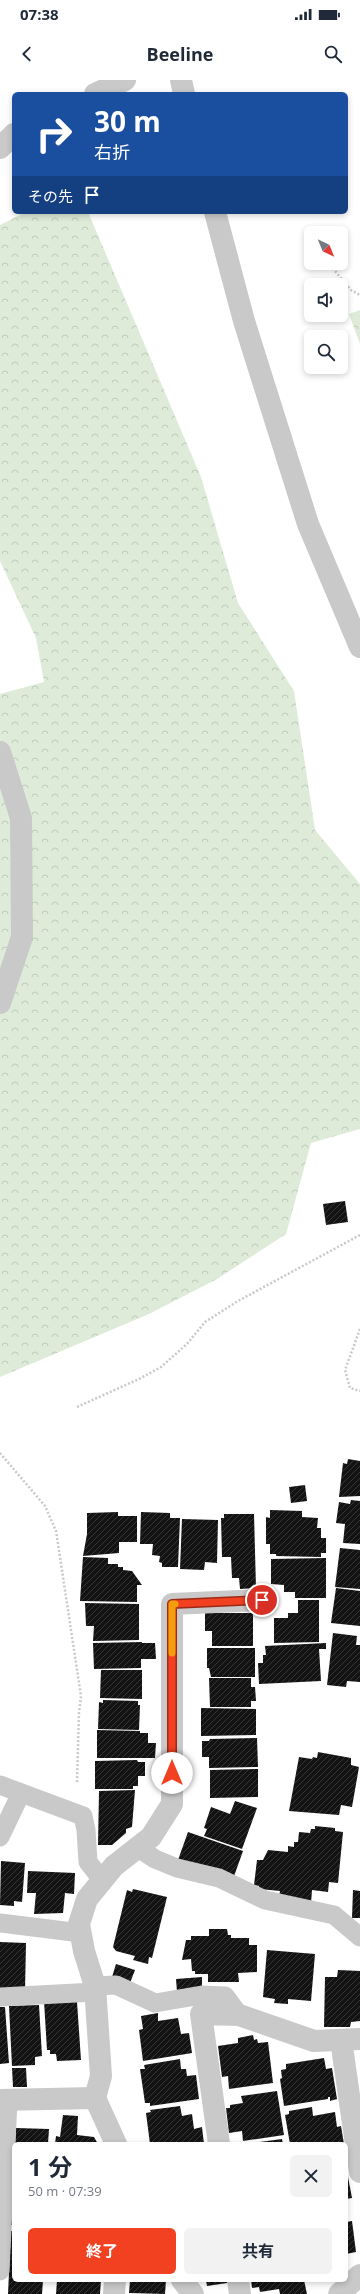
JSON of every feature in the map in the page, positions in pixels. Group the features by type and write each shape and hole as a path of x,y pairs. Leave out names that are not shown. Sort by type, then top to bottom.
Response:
{"street":[{"path":"99,92 125,80"},
{"path":"180,80 183,92"},
{"path":"0,148 12,136"},
{"path":"216,214 244,321 308,524 360,647"},
{"path":"0,752 21,818 22,898 22,937 0,1003"},
{"path":"115,2142 95,2098 101,2076 95,1989 79,1924 87,1899 114,1866 151,1837 172,1804 172,1604 262,1600"},
{"path":"219,2142 201,2014 238,2015 314,2041 350,2039 360,2172"},
{"path":"4,2100 95,2098"},
{"path":"339,2294 360,2275"},
{"path":"114,2294 116,2282"},
{"path":"238,2282 240,2294"}],"lane":[{"path":"0,1785 83,1816 88,1862 102,1880"},
{"path":"0,1838 21,1793"},
{"path":"137,1847 155,1859 177,1868 219,1878 264,1900 334,1915 360,1937"},
{"path":"0,1923 81,1933"},
{"path":"0,1997 95,1989 116,1985 155,2003 202,1995 225,1996 238,2015"},
{"path":"0,2271 4,2100"}],"path":[{"path":"334,270 351,290 360,295"},
{"path":"77,1407 139,1379 161,1367 187,1344 205,1322 238,1301 360,1235"},
{"path":"360,1329 345,1370 350,1388 360,1391"},
{"path":"0,1453 45,1506 56,1530 81,1696 78,1724 77,1814"}],"green space":[{"path":"22,214 89,214 201,477 238,603 294,691 315,830 360,884 360,1129 311,1143 286,1234 217,1279 149,1314 0,1377 0,694 44,682 36,638 0,561 0,225"},
{"path":"360,310 360,344 349,314"}],"building":[{"path":"345,1201 348,1222 326,1225 323,1204"},
{"path":"348,1459 360,1461 360,1496 339,1497 343,1463 347,1464"},
{"path":"305,1485 307,1501 291,1503 289,1487"},
{"path":"351,1500 360,1501 360,1544 343,1543 345,1524 336,1523 339,1502 350,1504"},
{"path":"270,1510 302,1511 302,1517 318,1518 317,1528 321,1528 321,1538 326,1538 326,1553 321,1553 321,1557 276,1556 276,1554 270,1554 270,1544 266,1544 266,1517 270,1518"},
{"path":"118,1512 118,1516 137,1516 137,1542 119,1542 119,1553 83,1556 87,1534 87,1513"},
{"path":"141,1512 170,1513 170,1518 180,1518 178,1567 162,1567 162,1563 159,1562 160,1556 152,1555 153,1544 140,1544"},
{"path":"224,1514 254,1514 256,1588 240,1589 239,1578 232,1578 231,1557 222,1557 221,1518 224,1518"},
{"path":"182,1519 218,1520 217,1563 205,1562 204,1570 180,1569"},
{"path":"340,1548 360,1550 360,1589 335,1587"},
{"path":"83,1557 108,1558 108,1564 118,1564 118,1567 123,1567 123,1570 132,1571 142,1585 137,1585 137,1602 80,1601"},
{"path":"326,1558 326,1598 295,1598 295,1592 284,1592 284,1585 271,1584 271,1559"},
{"path":"336,1588 360,1591 360,1626 331,1623"},
{"path":"298,1600 319,1600 319,1642 274,1643 274,1618 288,1618 288,1613 298,1613"},
{"path":"85,1603 139,1604 139,1640 93,1641 94,1626 86,1626"},
{"path":"205,1613 253,1613 253,1646 212,1646 212,1631 205,1631"},
{"path":"333,1633 357,1636 356,1645 360,1645 360,1682 347,1681 346,1687 327,1685"},
{"path":"93,1643 155,1643 156,1659 141,1659 141,1668 94,1669"},
{"path":"326,1643 326,1649 319,1649 321,1681 259,1684 258,1663 263,1663 263,1655 266,1655 265,1646"},
{"path":"207,1648 255,1648 255,1677 211,1677 209,1668 207,1668"},
{"path":"101,1670 142,1670 142,1699 100,1698"},
{"path":"209,1678 251,1678 251,1687 255,1687 256,1701 251,1701 251,1707 210,1707"},
{"path":"103,1700 138,1701 138,1705 140,1705 139,1730 98,1729 99,1702 103,1703"},
{"path":"201,1708 256,1709 256,1735 201,1736"},
{"path":"97,1730 140,1731 140,1733 148,1733 148,1743 156,1743 155,1758 97,1758"},
{"path":"257,1738 258,1767 209,1768 209,1757 202,1757 202,1741 209,1741 210,1739"},
{"path":"318,1752 351,1758 351,1765 359,1767 352,1807 341,1805 339,1815 289,1811 299,1757 312,1759 313,1757 317,1758"},
{"path":"137,1760 138,1762 145,1762 145,1776 138,1776 138,1786 133,1786 133,1789 95,1789 95,1761"},
{"path":"258,1769 258,1797 210,1798 210,1770"},
{"path":"135,1790 132,1827 126,1829 126,1833 112,1845 98,1845 99,1791"},
{"path":"235,1801 257,1808 242,1849 204,1836 207,1829 204,1828 211,1807 230,1814"},
{"path":"315,1826 335,1828 335,1831 343,1832 338,1883 329,1882 328,1892 312,1890 311,1904 279,1897 280,1891 259,1889 259,1886 254,1885 257,1860 263,1860 268,1850 288,1852 288,1846 294,1847 294,1842 298,1842 299,1832 310,1833 311,1829 315,1829"},
{"path":"188,1832 243,1851 233,1879 178,1860"},
{"path":"1,1861 25,1863 22,1902 14,1901 14,1906 0,1905"},
{"path":"28,1871 75,1873 74,1894 65,1893 63,1913 34,1914 36,1893 27,1893"},
{"path":"133,1889 167,1897 152,1958 149,1957 148,1964 133,1960 135,1956 116,1951 113,1947 127,1890 132,1892"},
{"path":"353,1890 360,1891 360,1918 352,1918"},
{"path":"209,1929 227,1929 228,1935 231,1935 231,1938 249,1938 249,1945 257,1945 257,1972 238,1973 239,1982 208,1982 208,1974 195,1974 195,1971 192,1971 191,1959 182,1960 186,1940 191,1940 191,1936 209,1936"},
{"path":"0,1942 26,1943 25,1991 0,1990"},
{"path":"267,1950 315,1954 311,2001 288,1999 288,2004 274,2003 275,1999 263,1997"},
{"path":"116,1964 135,1970 130,1983 112,1977"},
{"path":"338,1970 360,1971 360,2021 351,2022 350,2027 324,2027 325,1977 337,1977"},
{"path":"202,1977 202,1990 177,1992 176,1979"},
{"path":"44,2001 77,2002 81,2060 57,2061 56,2054 50,2054 50,2050 47,2050"},
{"path":"39,2005 42,2056 35,2057 35,2065 12,2066 9,2006"},
{"path":"0,2007 5,2007 9,2063 0,2064"},
{"path":"158,2013 158,2021 178,2018 181,2034 189,2033 192,2053 143,2061 139,2030 143,2029 141,2016"},
{"path":"253,2035 254,2040 257,2039 258,2043 268,2042 273,2083 229,2089 228,2076 222,2077 218,2046 238,2043 238,2038"},
{"path":"324,2058 326,2069 332,2068 337,2099 330,2101 330,2097 328,2097 328,2099 284,2106 280,2079 282,2078 281,2070 286,2069 286,2064"},
{"path":"180,2059 181,2069 186,2069 187,2076 196,2075 199,2099 150,2106 150,2103 145,2103 140,2069 145,2069 144,2065"},
{"path":"12,2068 26,2068 27,2087 13,2087"},
{"path":"277,2091 284,2135 243,2141 242,2131 229,2133 226,2108 230,2108 230,2105 243,2103 241,2096"},
{"path":"180,2106 182,2116 192,2114 194,2129 202,2127 204,2142 150,2142 146,2113 151,2112 150,2110"},
{"path":"312,2107 313,2116 335,2112 337,2127 341,2126 344,2142 290,2142 285,2115 289,2114 289,2111"},
{"path":"63,2115 78,2116 77,2135 94,2137 97,2142 55,2142 56,2136 60,2137"},
{"path":"16,2128 49,2129 48,2142 15,2142"},
{"path":"282,2139 283,2142 260,2142"},
{"path":"348,2177 352,2198 348,2199"},
{"path":"352,2221 356,2252 348,2254 348,2222"},
{"path":"12,2231 12,2282 43,2282 42,2294 8,2294"},
{"path":"57,2282 101,2282 100,2294 56,2294"},
{"path":"130,2282 166,2282 165,2294 129,2293"},
{"path":"206,2282 227,2282 227,2283 207,2286"},
{"path":"251,2282 304,2282 307,2294 280,2294 279,2289 260,2292 259,2287 252,2288"}],"slow traffic":[{"path":"172,1653 172,1604 175,1604"}],"route":[{"path":"172,1773 172,1604 262,1600"}]}
